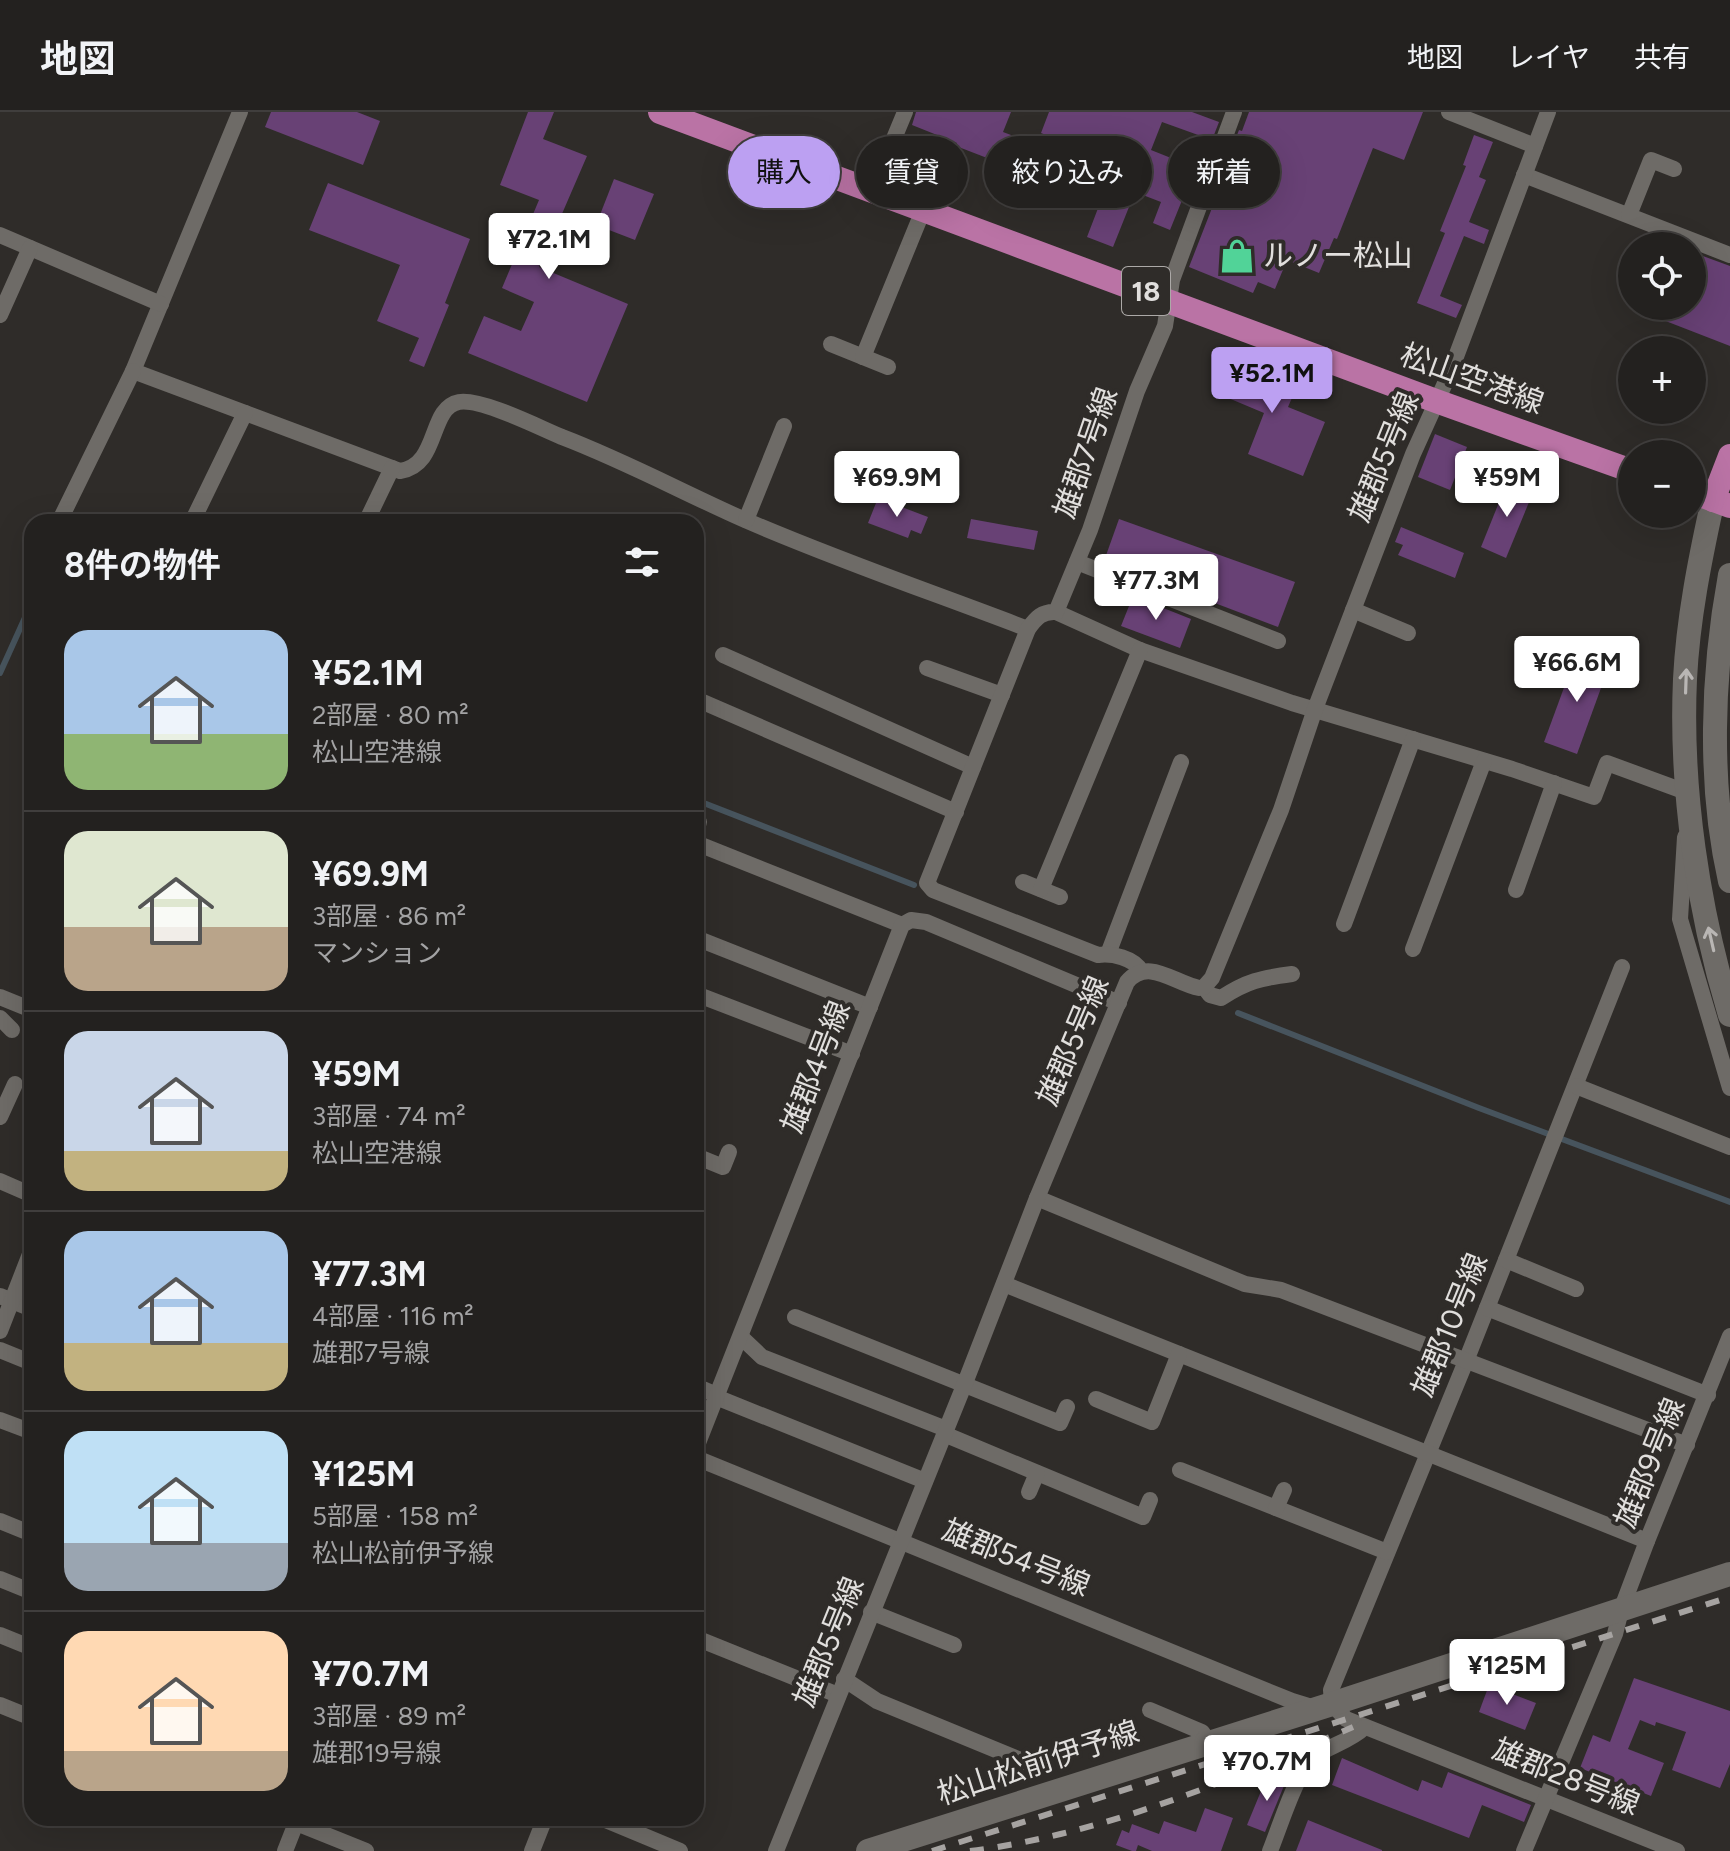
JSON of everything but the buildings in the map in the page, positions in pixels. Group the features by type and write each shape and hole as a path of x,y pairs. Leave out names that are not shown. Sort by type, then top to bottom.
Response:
{"main road":[{"name":"松山空港線","path":"660,112 856,183"},
{"name":"松山空港線","path":"924,208 1436,401 1618,466"},
{"path":"1730,456 1712,499 1697,575 1685,679 1687,801 1709,931 1730,1015"},
{"path":"1730,575 1716,689 1721,843 1730,881"},
{"name":"松山松前伊予線","path":"868,1851 1209,1742 1331,1711 1730,1574"}],"street":[{"path":"63,514 133,371 240,112"},
{"path":"895,136 905,112"},
{"name":"雄郡7号線","path":"1056,612 1077,562 1137,391 1169,317 1172,280 1234,112"},
{"path":"1449,112 1535,146"},
{"name":"雄郡5号線","path":"776,1851 1037,1198 1127,982 1141,971 1151,970 1193,987 1204,987 1212,978 1281,810 1315,709 1451,370 1548,112"},
{"path":"1629,215 1651,160 1674,169"},
{"path":"1524,175 1730,255"},
{"path":"863,357 924,208"},
{"path":"0,235 161,304"},
{"path":"0,315 30,248"},
{"path":"831,344 888,367"},
{"path":"133,371 400,471 414,469 422,460 448,408 458,402 490,407 610,456 746,520 1028,629"},
{"path":"196,514 245,413"},
{"path":"746,520 784,426"},
{"path":"370,514 392,468"},
{"path":"1077,562 1278,641"},
{"path":"1353,610 1408,633"},
{"path":"1141,971 1138,965 1108,954 1098,955 933,890 927,883 1028,629 1036,617 1047,611 1056,612 1140,650 1594,797 1607,763 1687,801 1680,919 1730,1088"},
{"path":"1041,889 1140,650"},
{"path":"732,654 973,767"},
{"path":"927,668 1002,695"},
{"path":"704,702 956,812"},
{"path":"1344,924 1413,739"},
{"path":"1413,949 1413,926 1484,761"},
{"path":"1108,954 1181,762"},
{"path":"1516,890 1554,783"},
{"path":"1718,799 1730,840"},
{"path":"704,846 902,925 911,920 926,922 1119,1003"},
{"path":"1023,882 1060,897"},
{"name":"雄郡4号線","path":"704,1428 902,925"},
{"path":"704,941 870,1007"},
{"name":"雄郡10号線","path":"1331,1711 1331,1690 1622,967"},
{"path":"1204,987 1210,995 1221,998 1257,979 1292,974"},
{"path":"0,997 24,1007"},
{"path":"704,997 852,1054"},
{"path":"0,1117 15,1084"},
{"path":"1576,1086 1730,1147"},
{"path":"704,1159 723,1167 729,1152"},
{"path":"0,1181 24,1192"},
{"path":"1037,1198 1245,1284 1281,1290 1687,1445"},
{"path":"1506,1260 1576,1289"},
{"path":"0,1331 6,1298 24,1264"},
{"path":"1004,1284 1647,1541"},
{"path":"1487,1308 1708,1395"},
{"path":"795,1317 1060,1423 1067,1407"},
{"name":"雄郡9号線","path":"1524,1851 1615,1634 1647,1541 1730,1336"},
{"path":"741,1337 762,1357 1143,1517 1150,1500"},
{"path":"0,1350 24,1360"},
{"path":"1096,1399 1152,1422 1179,1354"},
{"path":"1114,1407 1121,1389"},
{"path":"704,1390 925,1481"},
{"path":"0,1420 24,1429"},
{"name":"雄郡54号線","path":"704,1461 1278,1695 1331,1711"},
{"path":"1221,1486 1228,1469"},
{"path":"1180,1470 1387,1552"},
{"path":"1029,1492 1037,1473"},
{"path":"1276,1508 1284,1490"},
{"path":"0,1521 24,1531"},
{"path":"0,1579 24,1589"},
{"path":"871,1612 954,1645"},
{"path":"0,1635 24,1645"},
{"path":"704,1641 841,1687 944,1729 1026,1757"},
{"path":"0,1705 24,1715"},
{"path":"1150,1710 1202,1732 1209,1742"},
{"name":"雄郡28号線","path":"1331,1711 1677,1851"},
{"path":"944,1729 951,1713"},
{"path":"1270,1851 1299,1779 1315,1757 1352,1739 1365,1727"},
{"path":"285,1851 291,1826"},
{"path":"307,1826 366,1851"},
{"path":"532,1851 542,1826"},
{"path":"624,1826 684,1847"}],"waterway":[{"path":"0,673 24,620"},
{"path":"704,803 914,885"},
{"path":"1238,1013 1730,1202"}],"railway":[{"path":"932,1851 1730,1597"},
{"path":"970,1851 1020,1843 1118,1818 1213,1785 1353,1727"}],"place":[{"name":"ルノー松山","path":"1237,256"}]}
